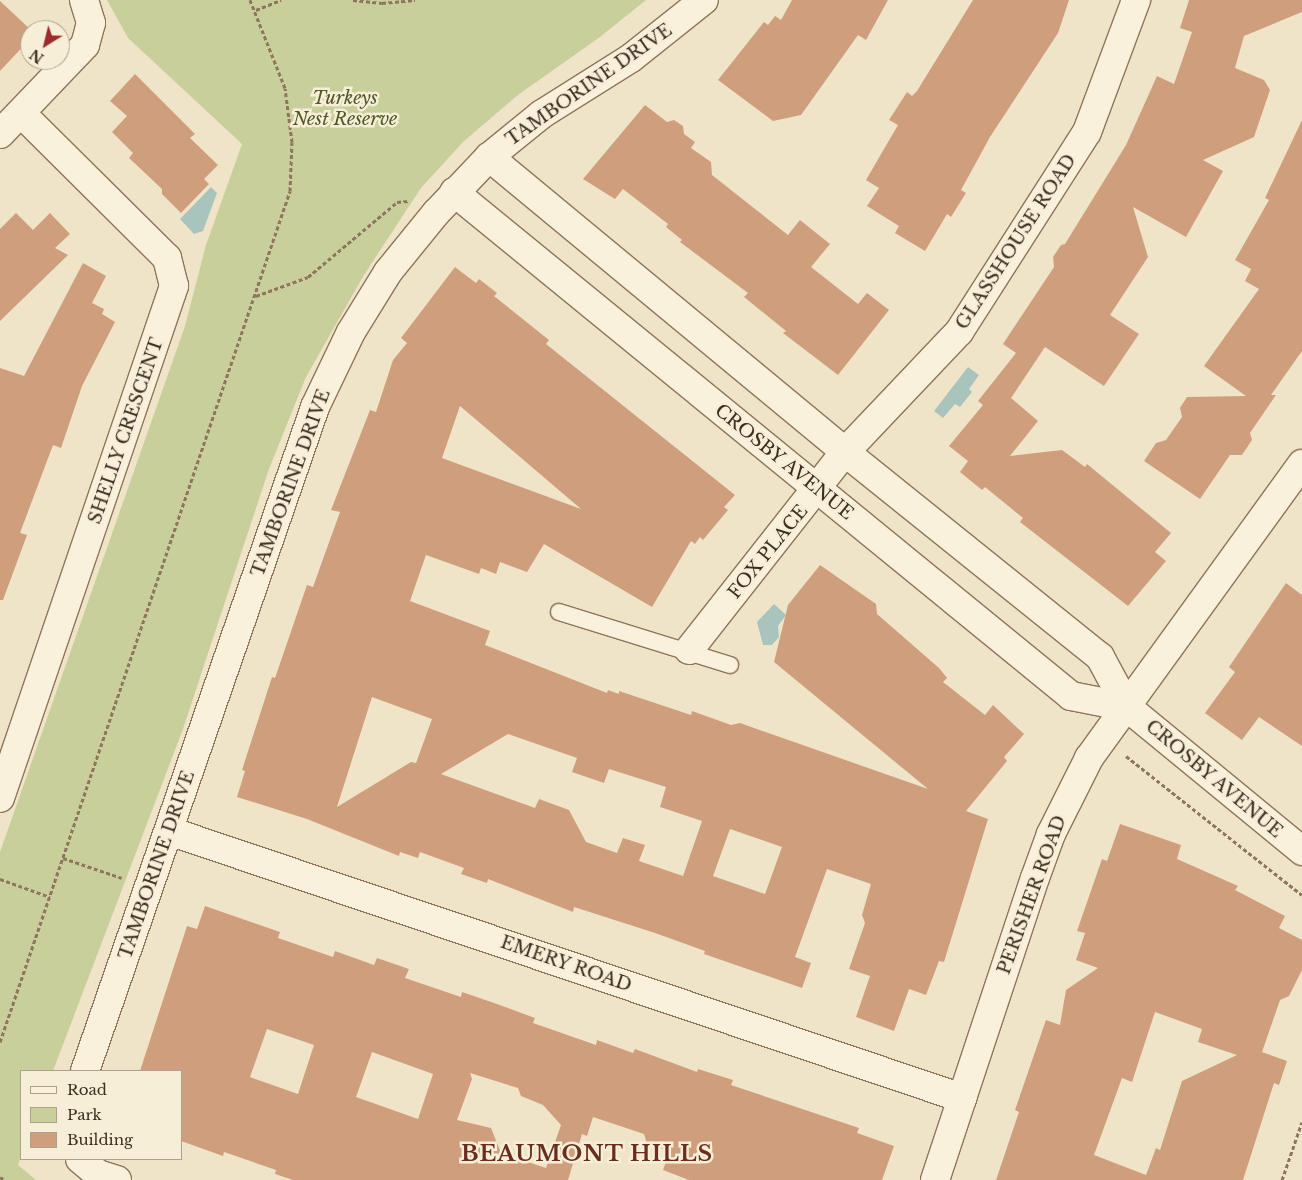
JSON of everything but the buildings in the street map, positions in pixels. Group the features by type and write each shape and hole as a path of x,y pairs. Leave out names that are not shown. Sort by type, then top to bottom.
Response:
{"street":[{"path":"0,134 85,45 91,23 84,0"},
{"name":"TAMBORINE DRIVE","path":"85,1070 315,407 351,332 388,272 454,192 489,157 542,114 631,58 704,0"},
{"name":"GLASSHOUSE ROAD","path":"845,452 958,332 991,282 1087,132 1136,0"},
{"name":"SHELLY CRESCENT","path":"0,798 174,286 167,258 21,113"},
{"name":"CROSBY AVENUE","path":"489,157 845,452 1100,657 1127,707 1302,851"},
{"name":"CROSBY AVENUE","path":"454,192 1071,696 1127,707"},
{"name":"FOX PLACE","path":"690,650 818,490 845,452"},
{"name":"PERISHER ROAD","path":"935,1180 1051,834 1089,758 1302,464"},
{"name":"EMERY ROAD","path":"169,830 962,1098"},
{"path":"81,1160 98,1174 117,1180"}],"lane":[{"path":"559,612 690,650 730,665"}],"path":[{"path":"0,1042 256,296 290,191 292,142 285,88 256,10 250,0"},
{"path":"256,10 281,0"},
{"path":"353,0 382,3 415,0"},
{"path":"256,296 308,277 397,202 423,199 436,213"},
{"path":"1120,762 1149,725"},
{"path":"1102,741 1126,755 1302,895"},
{"path":"63,858 149,888"},
{"path":"0,879 50,897"},
{"path":"1282,1180 1302,1122"},
{"path":"0,1177 5,1180"}],"green space":[{"name":"Turkeys Nest Reserve","path":"107,0 646,0 600,37 518,95 463,142 421,188 364,275 306,377 269,469 183,729 53,1070 20,1070 20,1159 18,1165 36,1180 0,1180 0,852 185,326 206,245 242,144 128,38"}],"water":[{"path":"211,187 217,193 203,231 194,234 180,219"},
{"path":"968,367 979,375 969,389 972,392 960,407 955,404 943,418 934,411"},
{"path":"774,604 786,615 778,626 779,637 772,645 763,645 757,622"}],"district":[{"name":"BEAUMONT HILLS","path":"587,1154"}]}
